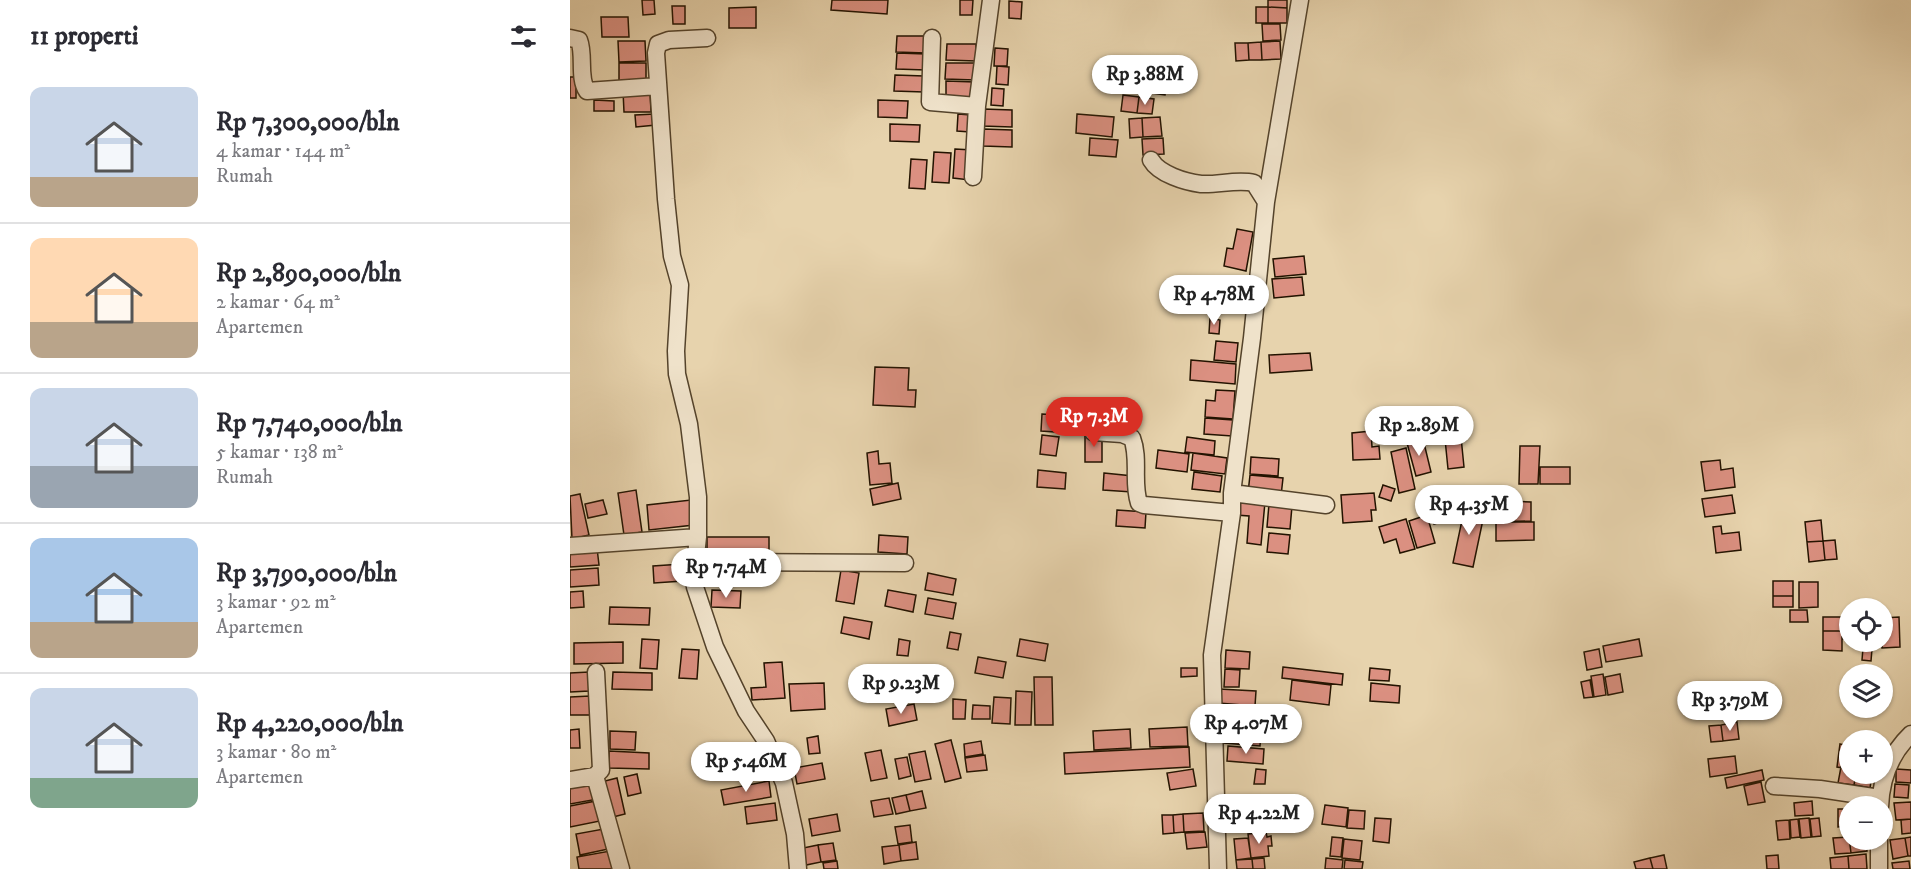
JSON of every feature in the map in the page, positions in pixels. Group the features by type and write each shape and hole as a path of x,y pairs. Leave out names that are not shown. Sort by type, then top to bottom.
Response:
{"street":[{"path":"973,177 977,106 991,0"},
{"path":"1218,869 1212,655 1232,513 1232,493 1252,338 1266,201 1300,0"},
{"path":"570,38 579,40 581,46 587,91 658,87"},
{"path":"707,38 669,40 658,44 656,53 666,200 672,256 680,285 677,374 689,424 698,497 695,587 715,648 746,711 766,741 784,783 795,834 798,869"},
{"path":"932,38 930,102 977,106"},
{"path":"1150,160 1160,171 1203,184 1254,183 1266,201"},
{"path":"1093,432 1122,434 1132,438 1136,456 1138,501 1141,504 1232,513"},
{"path":"1232,493 1326,505"},
{"path":"570,546 698,537"},
{"path":"695,562 905,562"},
{"path":"570,780 595,776 601,770 596,672"},
{"path":"1881,796 1883,778 1892,757 1911,734"},
{"path":"595,776 621,869"},
{"path":"1774,786 1820,789 1852,796"},
{"path":"1879,850 1879,869"}],"building":[{"path":"642,0 654,0 655,14 643,15"},
{"path":"832,0 888,0 887,14 831,10"},
{"path":"960,0 973,0 972,15 960,15"},
{"path":"1268,0 1287,0 1287,8 1268,7"},
{"path":"1009,1 1022,2 1021,19 1009,18"},
{"path":"672,6 685,6 685,24 673,24"},
{"path":"756,7 756,28 729,28 729,8"},
{"path":"1256,7 1268,7 1268,23 1256,23"},
{"path":"1268,7 1287,8 1287,23 1268,23"},
{"path":"601,17 628,17 629,37 602,37"},
{"path":"1262,24 1280,24 1281,40 1263,41"},
{"path":"897,36 926,36 926,53 896,52"},
{"path":"618,41 645,41 646,61 619,62"},
{"path":"1280,41 1281,59 1262,60 1261,42"},
{"path":"1261,42 1262,60 1249,60 1248,43"},
{"path":"1235,43 1248,43 1249,60 1236,61"},
{"path":"947,44 976,44 976,61 946,60"},
{"path":"995,48 1008,49 1007,66 994,66"},
{"path":"897,53 926,54 926,70 896,69"},
{"path":"619,63 646,63 646,83 619,84"},
{"path":"946,63 975,63 975,80 945,79"},
{"path":"997,66 1009,67 1008,85 996,84"},
{"path":"1099,69 1112,70 1111,86 1097,84"},
{"path":"1112,70 1127,72 1125,87 1111,86"},
{"path":"1127,74 1141,76 1139,91 1125,90"},
{"path":"895,75 924,76 924,92 894,91"},
{"path":"1141,76 1154,77 1152,93 1139,91"},
{"path":"570,77 576,77 576,98 570,98"},
{"path":"1154,77 1167,79 1165,95 1152,93"},
{"path":"946,81 975,82 975,99 946,98"},
{"path":"992,88 1004,89 1003,106 991,105"},
{"path":"623,91 650,91 651,112 624,112"},
{"path":"1123,95 1139,97 1137,113 1121,111"},
{"path":"1139,97 1154,99 1152,114 1137,113"},
{"path":"594,100 614,101 614,111 594,111"},
{"path":"878,100 908,101 907,118 878,117"},
{"path":"983,109 1012,110 1012,127 982,126"},
{"path":"655,114 656,125 636,127 635,115"},
{"path":"958,114 971,115 970,132 957,131"},
{"path":"1077,114 1114,117 1112,137 1076,133"},
{"path":"1160,117 1162,136 1143,137 1142,118"},
{"path":"1142,118 1143,137 1130,138 1129,119"},
{"path":"890,124 920,125 919,142 890,141"},
{"path":"983,129 1012,130 1012,147 983,146"},
{"path":"1090,138 1118,140 1116,157 1089,155"},
{"path":"1163,138 1164,154 1143,155 1142,139"},
{"path":"955,149 972,150 970,180 953,178"},
{"path":"934,152 951,153 949,183 932,182"},
{"path":"911,159 927,160 925,189 909,188"},
{"path":"1237,229 1253,232 1246,271 1224,266 1227,248 1233,249"},
{"path":"1304,256 1306,274 1275,277 1273,259"},
{"path":"1302,277 1304,295 1274,298 1272,279"},
{"path":"1210,318 1220,320 1219,334 1209,333"},
{"path":"1216,341 1238,343 1236,362 1214,360"},
{"path":"1310,353 1312,370 1270,373 1269,355"},
{"path":"1191,360 1236,364 1235,384 1190,380"},
{"path":"875,367 909,368 908,390 916,390 915,407 873,405"},
{"path":"1216,390 1235,391 1233,419 1205,417 1206,400 1215,401"},
{"path":"1089,405 1118,407 1117,423 1088,422"},
{"path":"1042,414 1071,416 1070,433 1041,431"},
{"path":"1205,418 1233,420 1232,436 1204,434"},
{"path":"1371,431 1372,447 1379,446 1380,459 1353,460 1352,433"},
{"path":"1085,433 1102,433 1102,462 1085,462"},
{"path":"1042,435 1059,437 1056,456 1040,454"},
{"path":"1187,437 1215,441 1214,455 1185,452"},
{"path":"1461,437 1464,467 1448,469 1445,439"},
{"path":"1423,439 1431,472 1416,476 1407,443"},
{"path":"1520,446 1540,446 1538,484 1519,484"},
{"path":"1406,448 1415,489 1399,493 1391,452"},
{"path":"1158,450 1189,454 1187,472 1156,468"},
{"path":"878,451 879,464 890,463 892,483 870,485 867,453"},
{"path":"1193,453 1227,458 1225,474 1191,470"},
{"path":"1251,457 1279,459 1278,476 1250,474"},
{"path":"1720,460 1721,470 1733,468 1735,487 1705,491 1701,462"},
{"path":"1540,467 1570,467 1570,484 1540,484"},
{"path":"1038,470 1066,473 1065,489 1037,487"},
{"path":"1194,472 1222,476 1220,492 1192,489"},
{"path":"1104,473 1133,476 1132,492 1103,490"},
{"path":"1250,475 1283,478 1281,496 1248,493"},
{"path":"898,483 901,499 873,505 870,489"},
{"path":"1383,485 1395,489 1391,501 1379,497"},
{"path":"636,490 642,532 624,535 618,493"},
{"path":"1374,493 1376,510 1371,510 1372,521 1343,523 1341,495"},
{"path":"580,494 589,535 572,539 570,496"},
{"path":"1732,495 1735,513 1705,517 1702,499"},
{"path":"1237,499 1265,502 1261,545 1247,543 1249,516 1236,515"},
{"path":"603,500 607,514 588,518 585,504"},
{"path":"691,500 694,525 649,530 647,505"},
{"path":"1490,500 1531,502 1531,521 1491,522"},
{"path":"1269,504 1292,506 1290,529 1267,527"},
{"path":"1447,505 1451,519 1434,524 1430,511"},
{"path":"1465,506 1485,510 1473,567 1453,563"},
{"path":"1117,510 1146,512 1145,528 1116,526"},
{"path":"1427,515 1435,543 1417,548 1409,521"},
{"path":"1406,519 1415,549 1400,553 1396,539 1384,543 1379,527"},
{"path":"1821,520 1823,541 1807,542 1805,522"},
{"path":"1496,522 1534,522 1534,540 1496,541"},
{"path":"1721,526 1722,534 1739,532 1741,550 1716,553 1713,527"},
{"path":"1269,533 1290,535 1288,554 1267,552"},
{"path":"879,535 908,537 907,554 878,552"},
{"path":"707,537 769,537 769,553 707,553"},
{"path":"1835,540 1837,559 1825,560 1823,541"},
{"path":"1823,541 1825,560 1809,562 1807,542"},
{"path":"597,548 599,565 570,567 570,550"},
{"path":"682,564 683,581 654,583 653,566"},
{"path":"713,565 742,565 742,583 713,582"},
{"path":"598,568 599,585 570,587 570,570"},
{"path":"841,570 859,573 854,604 836,601"},
{"path":"928,573 956,579 953,595 925,590"},
{"path":"1773,581 1793,581 1793,596 1773,596"},
{"path":"1799,582 1818,582 1818,607 1799,608"},
{"path":"712,590 741,591 740,608 711,607"},
{"path":"888,590 916,595 913,612 885,606"},
{"path":"583,591 584,607 570,608 570,592"},
{"path":"1773,596 1793,596 1793,607 1773,607"},
{"path":"928,598 956,603 953,619 925,614"},
{"path":"610,607 650,608 649,625 609,624"},
{"path":"1790,610 1807,610 1808,622 1790,622"},
{"path":"844,617 872,622 869,639 841,633"},
{"path":"1823,617 1839,617 1839,631 1823,631"},
{"path":"1893,617 1899,617 1900,647 1893,647"},
{"path":"1823,631 1839,631 1839,651 1823,650"},
{"path":"950,632 961,634 958,650 947,648"},
{"path":"642,639 659,640 657,669 640,668"},
{"path":"899,639 910,641 908,656 897,655"},
{"path":"1020,639 1048,644 1045,661 1017,656"},
{"path":"1639,639 1642,656 1606,662 1603,646"},
{"path":"623,642 623,663 574,664 574,643"},
{"path":"682,649 699,650 697,679 679,678"},
{"path":"1599,649 1602,667 1587,670 1584,652"},
{"path":"1226,650 1250,652 1249,669 1225,668"},
{"path":"1863,652 1872,652 1871,661 1862,660"},
{"path":"978,657 1006,662 1003,678 975,673"},
{"path":"782,662 785,698 752,700 751,688 766,687 764,663"},
{"path":"1283,667 1343,674 1342,685 1282,678"},
{"path":"1181,668 1197,668 1197,676 1181,677"},
{"path":"1370,668 1390,670 1389,681 1369,680"},
{"path":"1225,669 1240,670 1239,687 1224,687"},
{"path":"589,672 589,691 570,692 570,673"},
{"path":"613,672 652,673 652,690 612,689"},
{"path":"886,672 899,673 898,692 886,692"},
{"path":"1603,674 1606,695 1594,697 1591,676"},
{"path":"1620,674 1623,692 1608,695 1605,677"},
{"path":"900,675 914,675 914,694 899,694"},
{"path":"1034,677 1052,677 1053,725 1035,725"},
{"path":"1292,680 1331,685 1329,705 1290,700"},
{"path":"1590,680 1593,697 1584,698 1581,682"},
{"path":"824,683 825,709 791,711 789,684"},
{"path":"1371,683 1400,686 1399,703 1370,701"},
{"path":"1219,689 1256,691 1255,706 1218,703"},
{"path":"1016,691 1032,692 1031,725 1015,725"},
{"path":"590,696 591,715 570,715 570,697"},
{"path":"994,697 1011,698 1010,724 992,723"},
{"path":"953,699 966,700 965,719 953,719"},
{"path":"914,704 917,720 889,726 886,709"},
{"path":"973,705 990,706 990,719 972,719"},
{"path":"1237,709 1262,710 1261,728 1236,726"},
{"path":"1737,722 1739,739 1723,741 1721,725"},
{"path":"1721,725 1723,741 1711,742 1709,726"},
{"path":"1187,727 1188,746 1150,747 1149,729"},
{"path":"1225,728 1261,731 1260,746 1224,743"},
{"path":"579,729 580,748 570,748 570,730"},
{"path":"1130,729 1131,748 1094,750 1093,731"},
{"path":"610,731 636,732 635,750 610,749"},
{"path":"818,736 820,753 809,754 807,738"},
{"path":"951,740 961,778 945,782 935,744"},
{"path":"981,741 983,754 965,757 964,744"},
{"path":"1228,746 1264,749 1263,764 1227,761"},
{"path":"1189,747 1190,767 1065,774 1064,753"},
{"path":"741,750 743,768 728,769 726,752"},
{"path":"881,750 887,778 871,781 865,753"},
{"path":"609,751 649,753 649,769 609,768"},
{"path":"925,751 931,779 915,782 909,754"},
{"path":"985,755 987,770 967,772 965,758"},
{"path":"1735,756 1737,773 1710,777 1708,759"},
{"path":"907,757 911,776 899,779 895,759"},
{"path":"822,763 825,779 797,784 794,768"},
{"path":"1193,769 1196,786 1170,790 1167,773"},
{"path":"1256,769 1266,770 1265,784 1254,784"},
{"path":"1896,769 1911,770 1911,783 1896,782"},
{"path":"1762,770 1764,780 1727,788 1725,778"},
{"path":"637,774 641,793 628,796 624,777"},
{"path":"594,778 598,799 570,804 570,783"},
{"path":"617,778 625,814 609,818 601,782"},
{"path":"769,781 771,797 724,805 721,790"},
{"path":"1761,782 1765,802 1748,805 1744,786"},
{"path":"1854,784 1871,784 1870,788"},
{"path":"1895,784 1909,785 1908,798 1894,797"},
{"path":"922,791 926,808 910,811 906,795"},
{"path":"906,795 910,811 896,814 892,798"},
{"path":"889,798 893,814 874,817 871,801"},
{"path":"596,801 600,821 570,827 570,806"},
{"path":"1812,801 1813,815 1795,816 1794,803"},
{"path":"1911,802 1911,819 1896,820 1894,803"},
{"path":"775,803 777,820 747,824 745,807"},
{"path":"1259,803 1261,823 1245,825 1242,805"},
{"path":"1242,805 1245,825 1229,827 1227,806"},
{"path":"1325,805 1348,808 1346,827 1322,824"},
{"path":"1349,810 1365,811 1364,829 1347,828"},
{"path":"1203,813 1204,831 1184,832 1183,814"},
{"path":"837,814 840,831 812,836 809,819"},
{"path":"1183,814 1184,832 1174,833 1173,815"},
{"path":"1162,815 1173,815 1174,833 1163,834"},
{"path":"1375,818 1391,819 1389,843 1373,841"},
{"path":"1809,818 1811,837 1801,838 1799,819"},
{"path":"1819,818 1821,836 1812,837 1810,819"},
{"path":"1798,819 1800,837 1791,838 1790,820"},
{"path":"1911,819 1911,833 1902,834 1901,820"},
{"path":"1789,820 1790,839 1778,840 1776,821"},
{"path":"910,825 912,842 898,844 895,827"},
{"path":"609,828 613,848 580,855 576,834"},
{"path":"1205,832 1207,847 1187,849 1185,833"},
{"path":"1266,832 1267,837 1271,836 1272,846 1268,846 1269,856 1251,858 1248,834"},
{"path":"1332,837 1343,838 1341,857 1330,856"},
{"path":"1911,837 1911,856 1908,856 1905,838"},
{"path":"1248,838 1251,858 1236,860 1234,839"},
{"path":"1833,838 1839,838 1839,850 1851,850 1851,853 1835,854"},
{"path":"1905,838 1908,856 1893,859 1893,840"},
{"path":"1344,839 1362,841 1360,860 1342,858"},
{"path":"916,842 918,859 901,861 899,845"},
{"path":"833,843 836,860 821,862 818,845"},
{"path":"818,845 821,862 806,865 803,848"},
{"path":"899,845 901,861 884,864 882,847"},
{"path":"1851,850 1867,850 1867,851 1851,853"},
{"path":"610,851 614,869 579,869 577,857"},
{"path":"1866,854 1867,869 1849,869 1848,856"},
{"path":"1664,855 1667,869 1653,869 1650,858"},
{"path":"1778,855 1779,869 1767,869 1766,856"},
{"path":"1848,856 1849,869 1831,869 1830,858"},
{"path":"1264,858 1265,869 1253,869 1252,859"},
{"path":"1326,858 1343,860 1342,869 1325,869"},
{"path":"1650,858 1653,869 1636,869 1634,862"},
{"path":"1252,859 1253,869 1237,869 1236,860"},
{"path":"1345,860 1363,862 1362,869 1344,869"},
{"path":"837,861 838,869 824,869 823,863"},
{"path":"1909,861 1910,869 1893,869 1892,863"}]}
